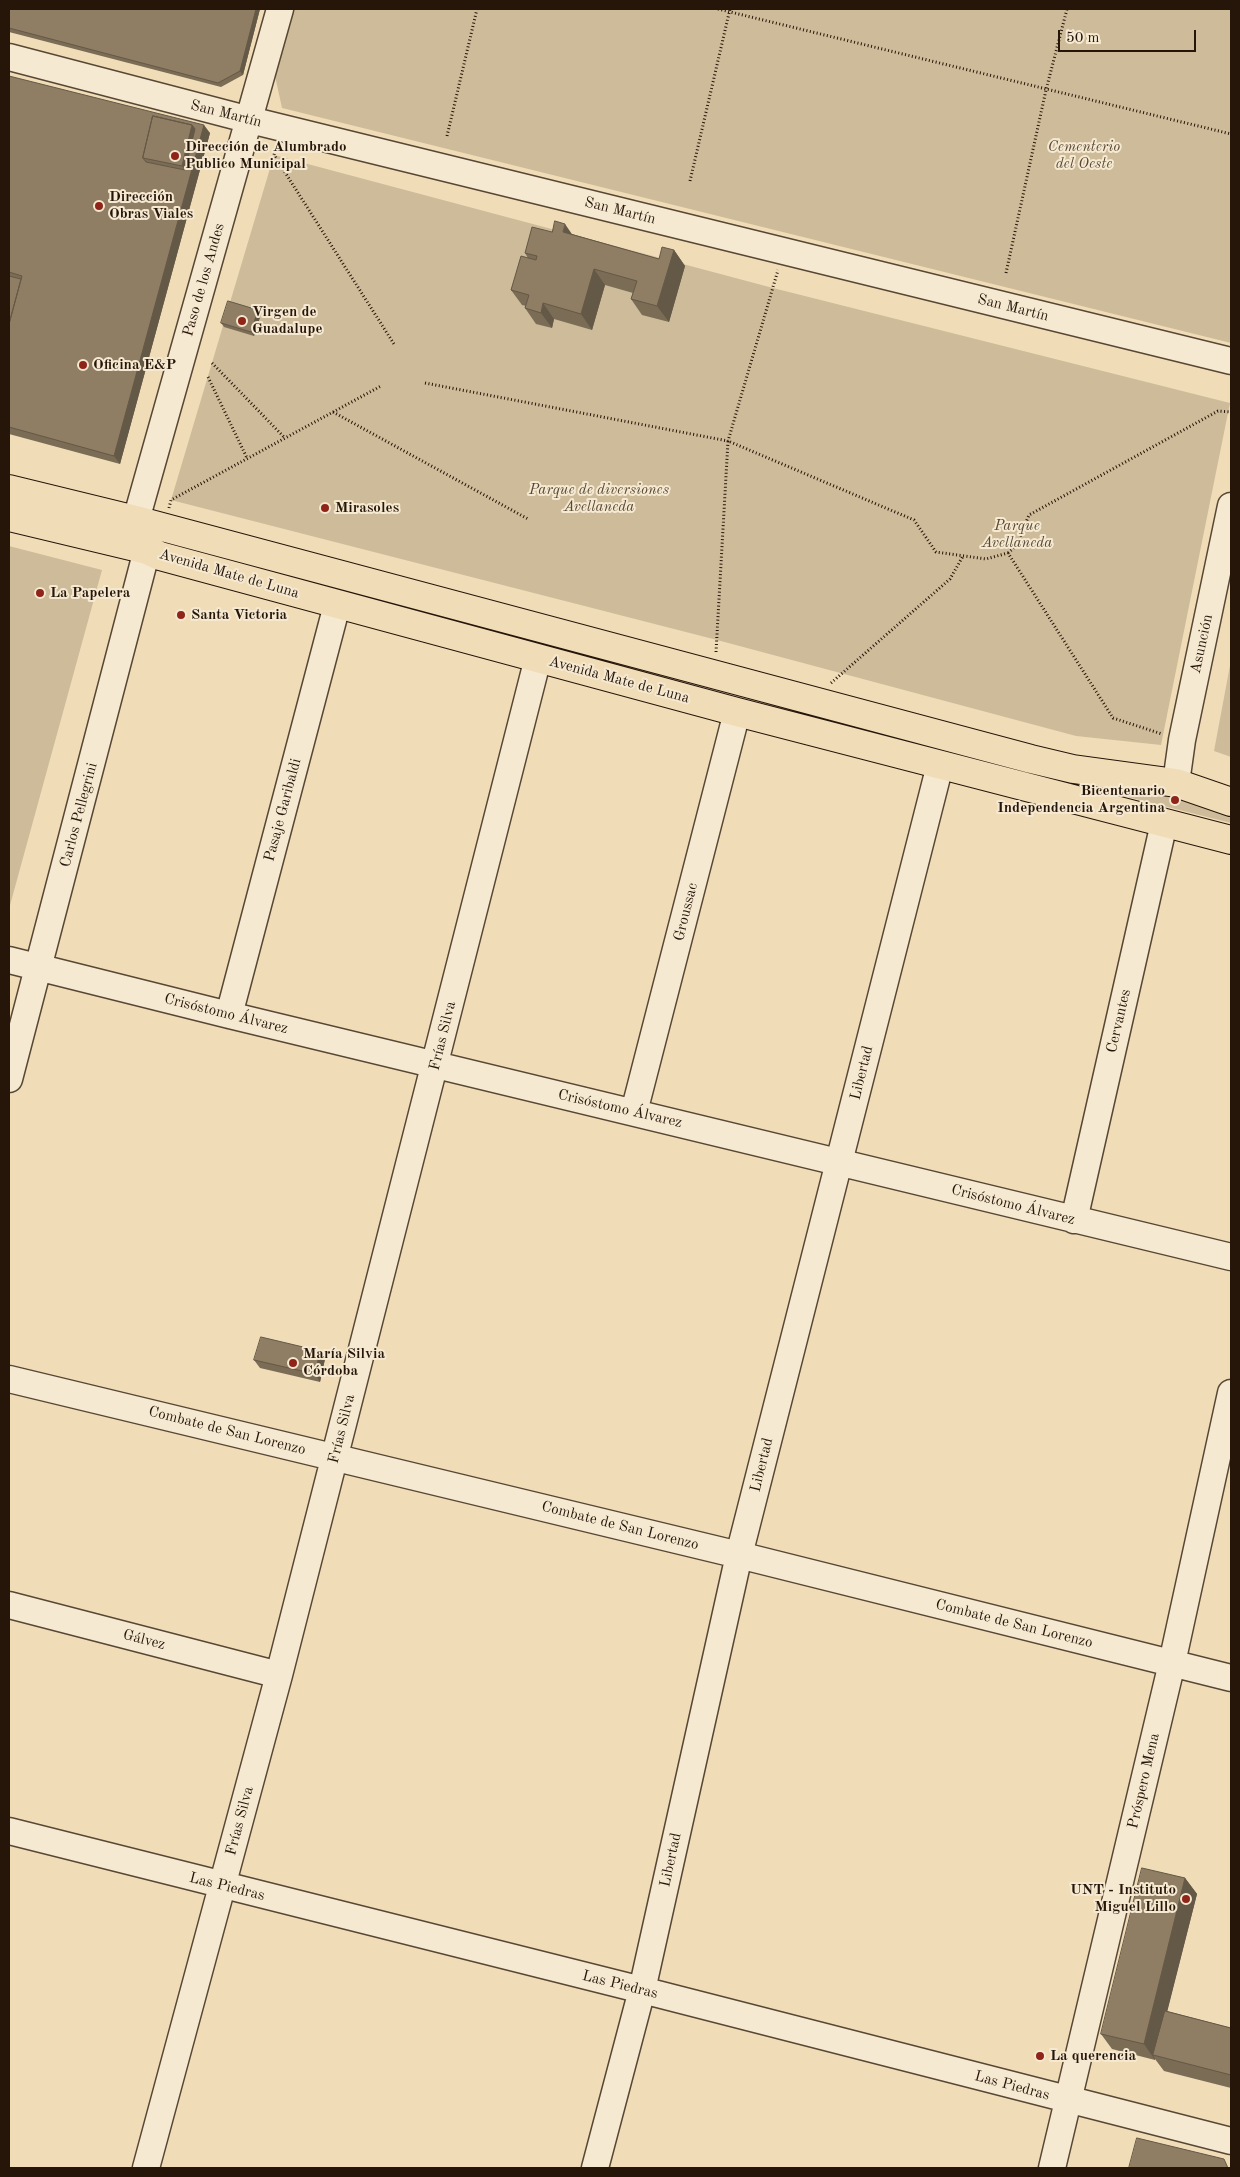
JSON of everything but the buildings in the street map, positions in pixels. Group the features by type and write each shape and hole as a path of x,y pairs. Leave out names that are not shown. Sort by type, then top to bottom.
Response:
{"main road":[{"name":"Avenida Mate de Luna","path":"9,489 136,520 1031,759 1073,768 1176,783 1231,802"},
{"name":"Avenida Mate de Luna","path":"9,516 147,550 160,556 337,605 738,712 1231,840"}],"street":[{"name":"Paso de los Andes","path":"136,520 280,9"},
{"name":"San Martín","path":"9,58 250,120 1231,361"},
{"name":"Asunción","path":"1176,783 1182,740 1231,506"},
{"path":"136,520 147,550"},
{"name":"Carlos Pellegrini","path":"9,1079 147,550"},
{"name":"Pasaje Garibaldi","path":"228,1015 337,605"},
{"name":"Frías Silva","path":"146,2168 279,1675 436,1065 538,658"},
{"name":"Groussac","path":"634,1112 738,712"},
{"name":"Libertad","path":"595,2168 642,1990 738,1555 940,764"},
{"name":"Cervantes","path":"1074,1220 1164,823"},
{"name":"Crisóstomo Álvarez","path":"9,960 228,1015 1231,1257"},
{"name":"Combate de San Lorenzo","path":"9,1379 738,1555 1231,1678"},
{"name":"Próspero Mena","path":"1052,2168 1172,1663 1231,1393"},
{"name":"Gálvez","path":"9,1605 279,1675"},
{"name":"Las Piedras","path":"9,1832 642,1990 1231,2141"}],"path":[{"path":"448,136 477,9"},
{"path":"718,9 730,10 1046,90 1231,134"},
{"path":"1006,274 1046,90 1067,9"},
{"path":"690,182 730,10"},
{"path":"274,155 394,344"},
{"path":"714,675 728,441 783,251"},
{"path":"212,363 285,438"},
{"path":"208,377 247,458"},
{"path":"425,383 728,441 914,520 936,552 986,559 1008,553 1016,546 1029,515 1218,411 1231,412"},
{"path":"171,500 381,386"},
{"path":"332,412 528,519"},
{"path":"1008,553 1113,718 1182,740"},
{"path":"810,700 950,579 963,556"}],"green space":[{"name":"Cementerio del Oeste","path":"293,9 1231,9 1231,343 282,108 275,76"},
{"name":"Parque Avellaneda","path":"274,155 773,288 1230,403 1161,745 1076,736 717,640 171,500"},
{"path":"9,546 102,570 9,909"},
{"path":"1231,660 1231,757 1214,751"},
{"path":"1029,772 1179,796 1231,814 1231,823"}],"place":[{"name":"Dirección de Alumbrado Publico Municipal","path":"175,156"},
{"name":"Dirección Obras Viales","path":"99,206"},
{"name":"Virgen de Guadalupe","path":"242,321"},
{"name":"Oficina E&P","path":"83,365"},
{"name":"Mirasoles","path":"325,508"},
{"name":"La Papelera","path":"40,593"},
{"name":"Santa Victoria","path":"181,615"},
{"name":"Bicentenario Independencia Argentina","path":"1175,800"},
{"name":"María Silvia Córdoba","path":"293,1363"},
{"name":"UNT - Instituto Miguel Lillo","path":"1186,1899"},
{"name":"La querencia","path":"1040,2056"}],"park label":[{"name":"Parque de diversiones Avellaneda","path":"599,498"}]}
